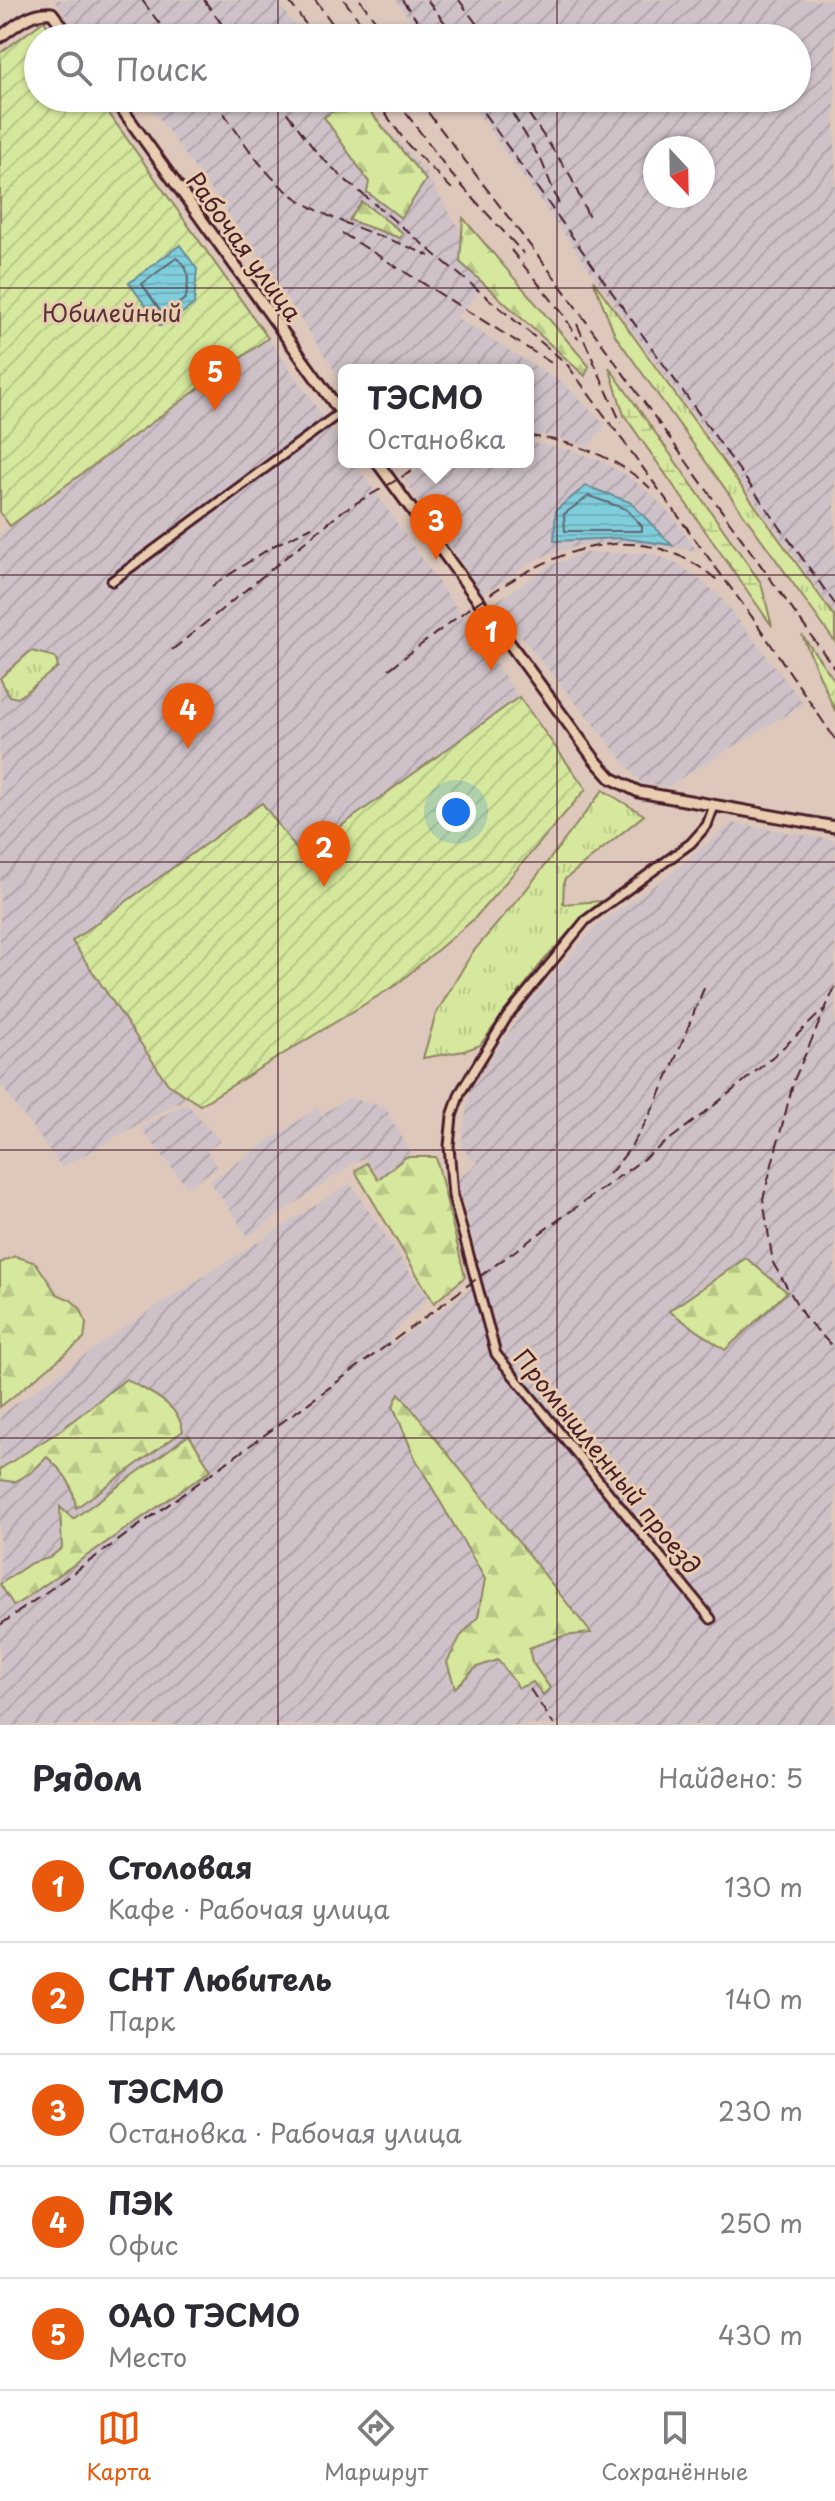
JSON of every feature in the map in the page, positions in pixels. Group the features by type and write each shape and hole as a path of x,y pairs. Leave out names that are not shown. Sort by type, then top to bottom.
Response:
{"street":[{"path":"0,37 34,14 52,13 60,24"},
{"name":"Рабочая улица","path":"124,112 338,408"},
{"path":"112,581 338,417"},
{"path":"381,468 611,778 639,792 835,827"},
{"name":"Промышленный проезд","path":"711,1619 496,1354 453,1196 449,1146 452,1116 460,1093 507,1017 586,920 691,843 707,825 714,806"}],"shaded area":[{"path":"54,0 276,0 294,24 71,24"},
{"path":"396,0 835,0 835,613 477,112 811,112 811,24 413,24"},
{"path":"154,112 371,112 424,170 489,279 457,318 532,364 338,364 338,375 252,247"},
{"path":"268,338 338,438 338,468 358,468 519,697 300,855 262,803 72,940 168,1083 188,1097 62,1167 0,1084 0,535"},
{"path":"534,365 564,384 605,425 589,447 534,434"},
{"path":"534,443 571,450 599,460 628,476 652,495 673,517 697,551 630,542 578,546 538,558 483,594 404,480 423,468 534,468"},
{"path":"584,553 651,553 679,564 718,594 804,704 666,787 642,784 494,603 549,566"},
{"path":"732,823 835,840 835,1725 0,1725 0,1415 125,1327 350,1183 427,1298 389,1338 394,1344 483,1280 457,1179 477,1164 461,1147 470,1089 530,1001 596,926 669,875"},
{"path":"349,1098 385,1107 411,1153 380,1176 364,1158 355,1162 248,1236 210,1181 317,1108 340,1141 323,1113"},
{"path":"186,1103 220,1141 207,1151 217,1168 187,1187 141,1128"}],"green space":[{"name":"Юбилейный","path":"24,36 24,112 108,112 268,338 10,526 0,512 0,53"},
{"path":"332,112 370,112 426,180 401,218 367,192 369,182 324,117"},
{"path":"362,202 403,233 400,238 349,220"},
{"path":"463,218 589,366 585,376 460,262"},
{"path":"593,280 835,617 835,642 615,335"},
{"path":"609,367 761,583 772,626 624,415"},
{"path":"802,635 835,681 835,711"},
{"path":"31,651 55,657 58,667 18,698 9,696 0,678"},
{"path":"519,697 586,789 474,919 396,985 200,1105 168,1084 72,941 262,803 301,855"},
{"path":"603,790 644,815 564,880 563,904 602,901 581,918 540,965 480,1045 423,1058 436,1014 472,953 525,891"},
{"path":"406,1157 436,1157 465,1277 434,1303 355,1171 366,1163 378,1179"},
{"path":"15,1256 36,1263 57,1294 81,1309 86,1323 84,1339 0,1407 0,1263"},
{"path":"746,1258 787,1292 725,1350 669,1311"},
{"path":"126,1379 169,1405 183,1431 76,1508 68,1480 47,1457 32,1472 14,1482 0,1480 0,1469 61,1430"},
{"path":"399,1393 591,1633 563,1636 529,1648 532,1662 550,1688 543,1695 533,1682 519,1688 498,1660 477,1667 455,1688 447,1662 460,1637 478,1617 485,1579 415,1458 393,1406"},
{"path":"189,1435 211,1470 14,1606 0,1584 31,1563 49,1558 62,1548 60,1507 73,1519"}],"water":[{"path":"180,245 197,269 194,304 160,326 129,283"},
{"path":"586,486 630,502 672,545 620,538 554,541 556,510"}],"railway":[{"path":"142,0 160,24"},
{"path":"204,0 222,24"},
{"path":"288,0 306,24"},
{"path":"315,0 333,24"},
{"path":"344,0 362,24"},
{"path":"360,0 378,24"},
{"path":"402,0 420,24"},
{"path":"427,0 446,24"},
{"path":"459,0 477,24"},
{"path":"223,112 256,159 287,191 320,212 429,256"},
{"path":"286,112 317,153 343,178 566,363 690,532"},
{"path":"384,112 408,145 453,190"},
{"path":"405,112 451,174 524,254"},
{"path":"428,112 555,278 835,669"},
{"path":"483,112 835,604"},
{"path":"512,112 542,162 560,207"},
{"path":"527,112 570,175 590,220"},
{"path":"342,233 553,364"},
{"path":"511,250 563,314 578,339"},
{"path":"577,324 621,423"},
{"path":"534,437 594,452 624,468 650,488"},
{"path":"172,650 344,510 418,468"},
{"path":"683,523 755,621 835,739"},
{"path":"212,586 273,546 312,527"},
{"path":"389,669 503,586 545,563 587,548 631,544 674,553 717,580"},
{"path":"609,1174 640,1133 675,1060 705,986"},
{"path":"835,987 794,1080 763,1199 773,1263 805,1318 835,1349"},
{"path":"0,1625 699,1118 824,1009"},
{"path":"530,1689 554,1725"}],"place":[{"name":"ОАО ТЭСМО","path":"215,411"},
{"name":"ТЭСМО","path":"436,560"},
{"name":"Столовая","path":"491,671"},
{"name":"ПЭК","path":"188,749"},
{"name":"СНТ Любитель","path":"324,887"}]}
